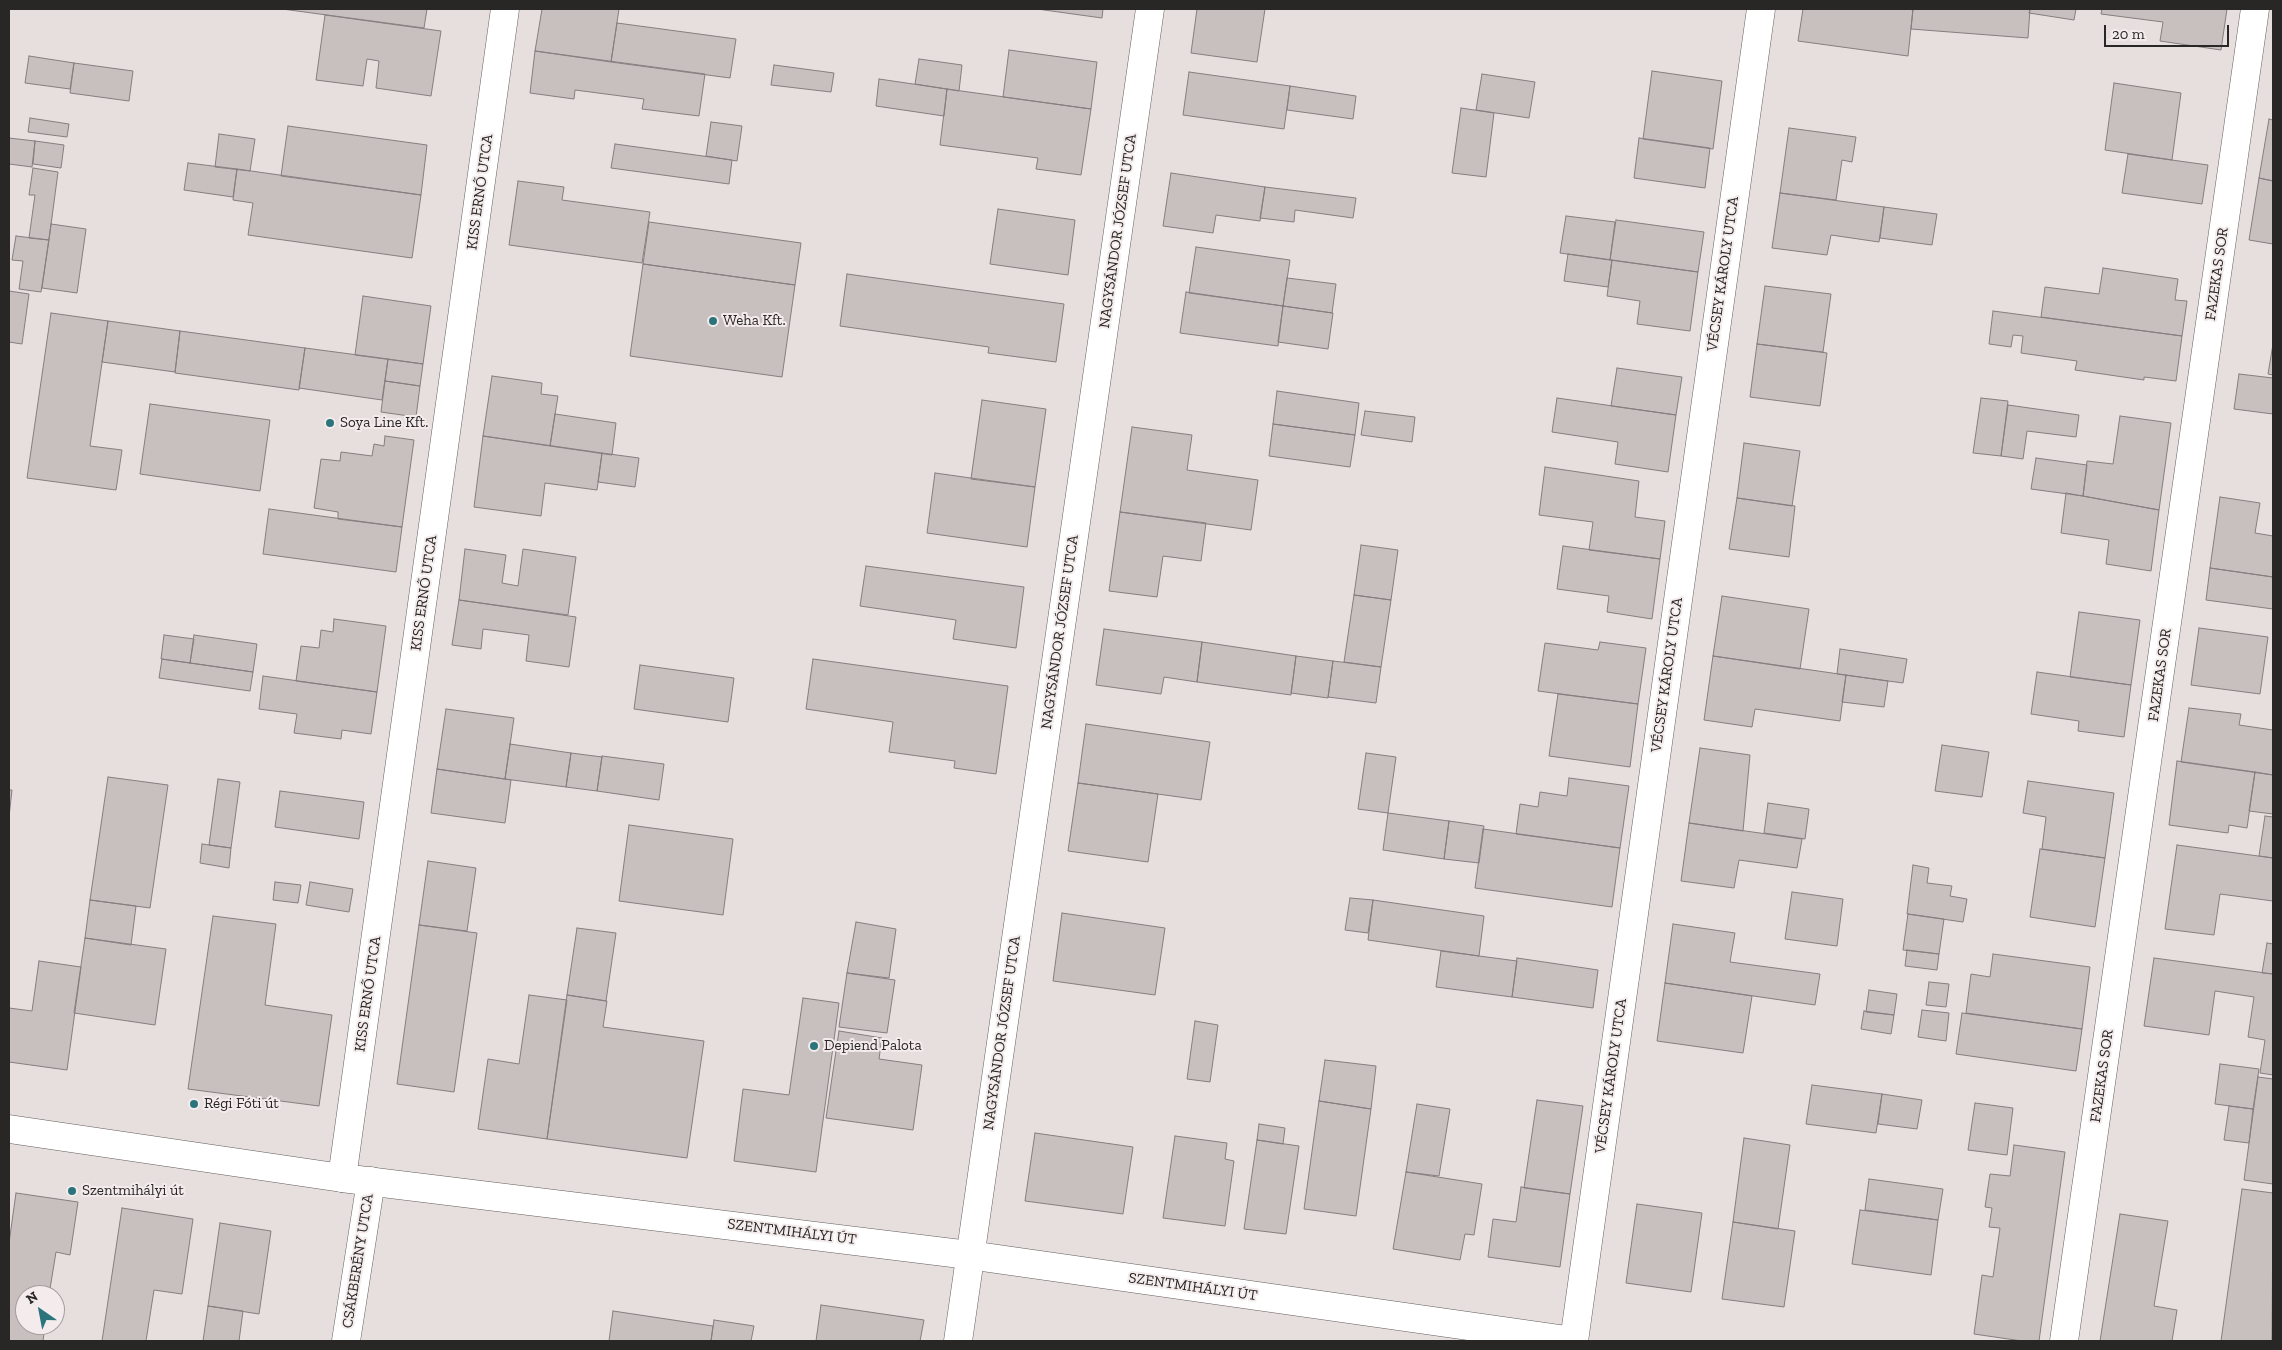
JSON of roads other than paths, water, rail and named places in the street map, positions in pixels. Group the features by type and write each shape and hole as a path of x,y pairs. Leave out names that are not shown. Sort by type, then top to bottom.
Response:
{"street":[{"name":"KISS ERNŐ UTCA","path":"342,1178 505,9"},
{"name":"NAGYSÁNDOR JÓZSEF UTCA","path":"958,1341 1150,9"},
{"name":"VÉCSEY KÁROLY UTCA","path":"1574,1341 1761,9"},
{"name":"FAZEKAS SOR","path":"2064,1341 2255,9"},
{"name":"SZENTMIHÁLYI ÚT","path":"9,1129 342,1178 969,1255 1574,1341"},
{"name":"CSÁKBERÉNY UTCA","path":"346,1341 371,1181"}],"place":[{"name":"Weha Kft.","path":"713,321"},
{"name":"Soya Line Kft.","path":"330,423"},
{"name":"Depiend Palota","path":"814,1046"},
{"name":"Régi Fóti út","path":"194,1104"},
{"name":"Szentmihályi út","path":"72,1191"}]}
